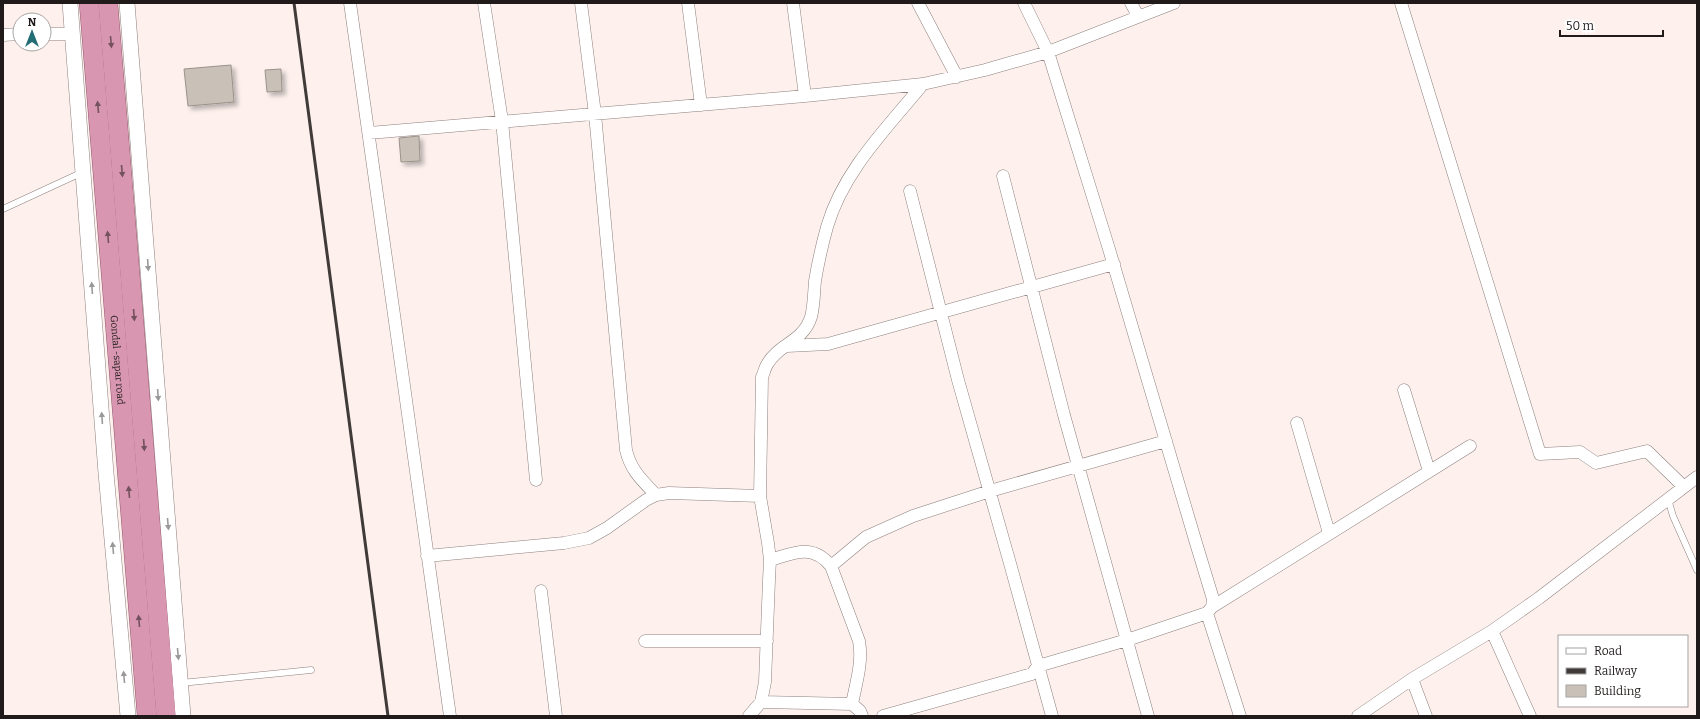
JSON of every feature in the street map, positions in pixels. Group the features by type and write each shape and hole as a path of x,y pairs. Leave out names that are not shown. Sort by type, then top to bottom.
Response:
{"highway":[{"name":"Gondal -sapar road","path":"89,3 147,716"},
{"path":"108,3 166,716"}],"street":[{"path":"70,3 106,473 128,716"},
{"path":"127,3 183,716"},
{"path":"350,3 398,335 407,416 450,716"},
{"path":"484,3 502,122 536,480"},
{"path":"581,3 596,114 626,450 629,462 656,495"},
{"path":"688,3 701,105"},
{"path":"793,3 805,96"},
{"path":"918,3 957,76"},
{"path":"1024,3 1048,52 1114,264 1212,590 1210,610 1240,716"},
{"path":"1131,3 1138,16"},
{"path":"369,133 805,96 923,84 985,70 1048,52 1174,3"},
{"path":"1401,3 1540,454 1580,452 1596,463 1647,451 1683,486"},
{"path":"52,34 73,34"},
{"path":"749,716 761,702 767,641 770,560 760,496 762,377 768,363 776,353 795,340 805,329 811,317 817,266 827,226 848,180 861,159 923,84"},
{"path":"1003,176 1078,466 1148,716"},
{"path":"910,191 958,380 1052,716"},
{"path":"787,346 828,344 1114,264"},
{"path":"1404,390 1429,471"},
{"path":"1297,423 1329,533"},
{"path":"831,566 866,537 912,516 990,491 1166,441"},
{"path":"884,716 1032,674 1038,666 1127,640 1210,610 1329,533 1470,446"},
{"path":"1358,716 1412,679 1492,631 1539,598 1683,486 1697,477"},
{"path":"427,556 564,542 589,538 607,528 631,510 656,495 669,493 760,496"},
{"path":"770,560 794,553 810,552 823,557 831,566 859,641 861,652 861,661 852,704"},
{"path":"541,591 556,716"},
{"path":"1492,631 1530,716"},
{"path":"645,641 767,641"},
{"path":"1412,679 1426,716"},
{"path":"761,702 852,704 860,711 862,716"}],"lane":[{"path":"3,209 84,171"},
{"path":"1668,499 1673,516 1697,570"},
{"path":"181,683 311,670"}],"building":[{"path":"231,65 234,102 188,106 184,69"},
{"path":"281,69 282,91 267,92 265,70"},
{"path":"419,136 420,161 401,162 399,138"}],"railway":[{"path":"294,3 388,716"}]}
